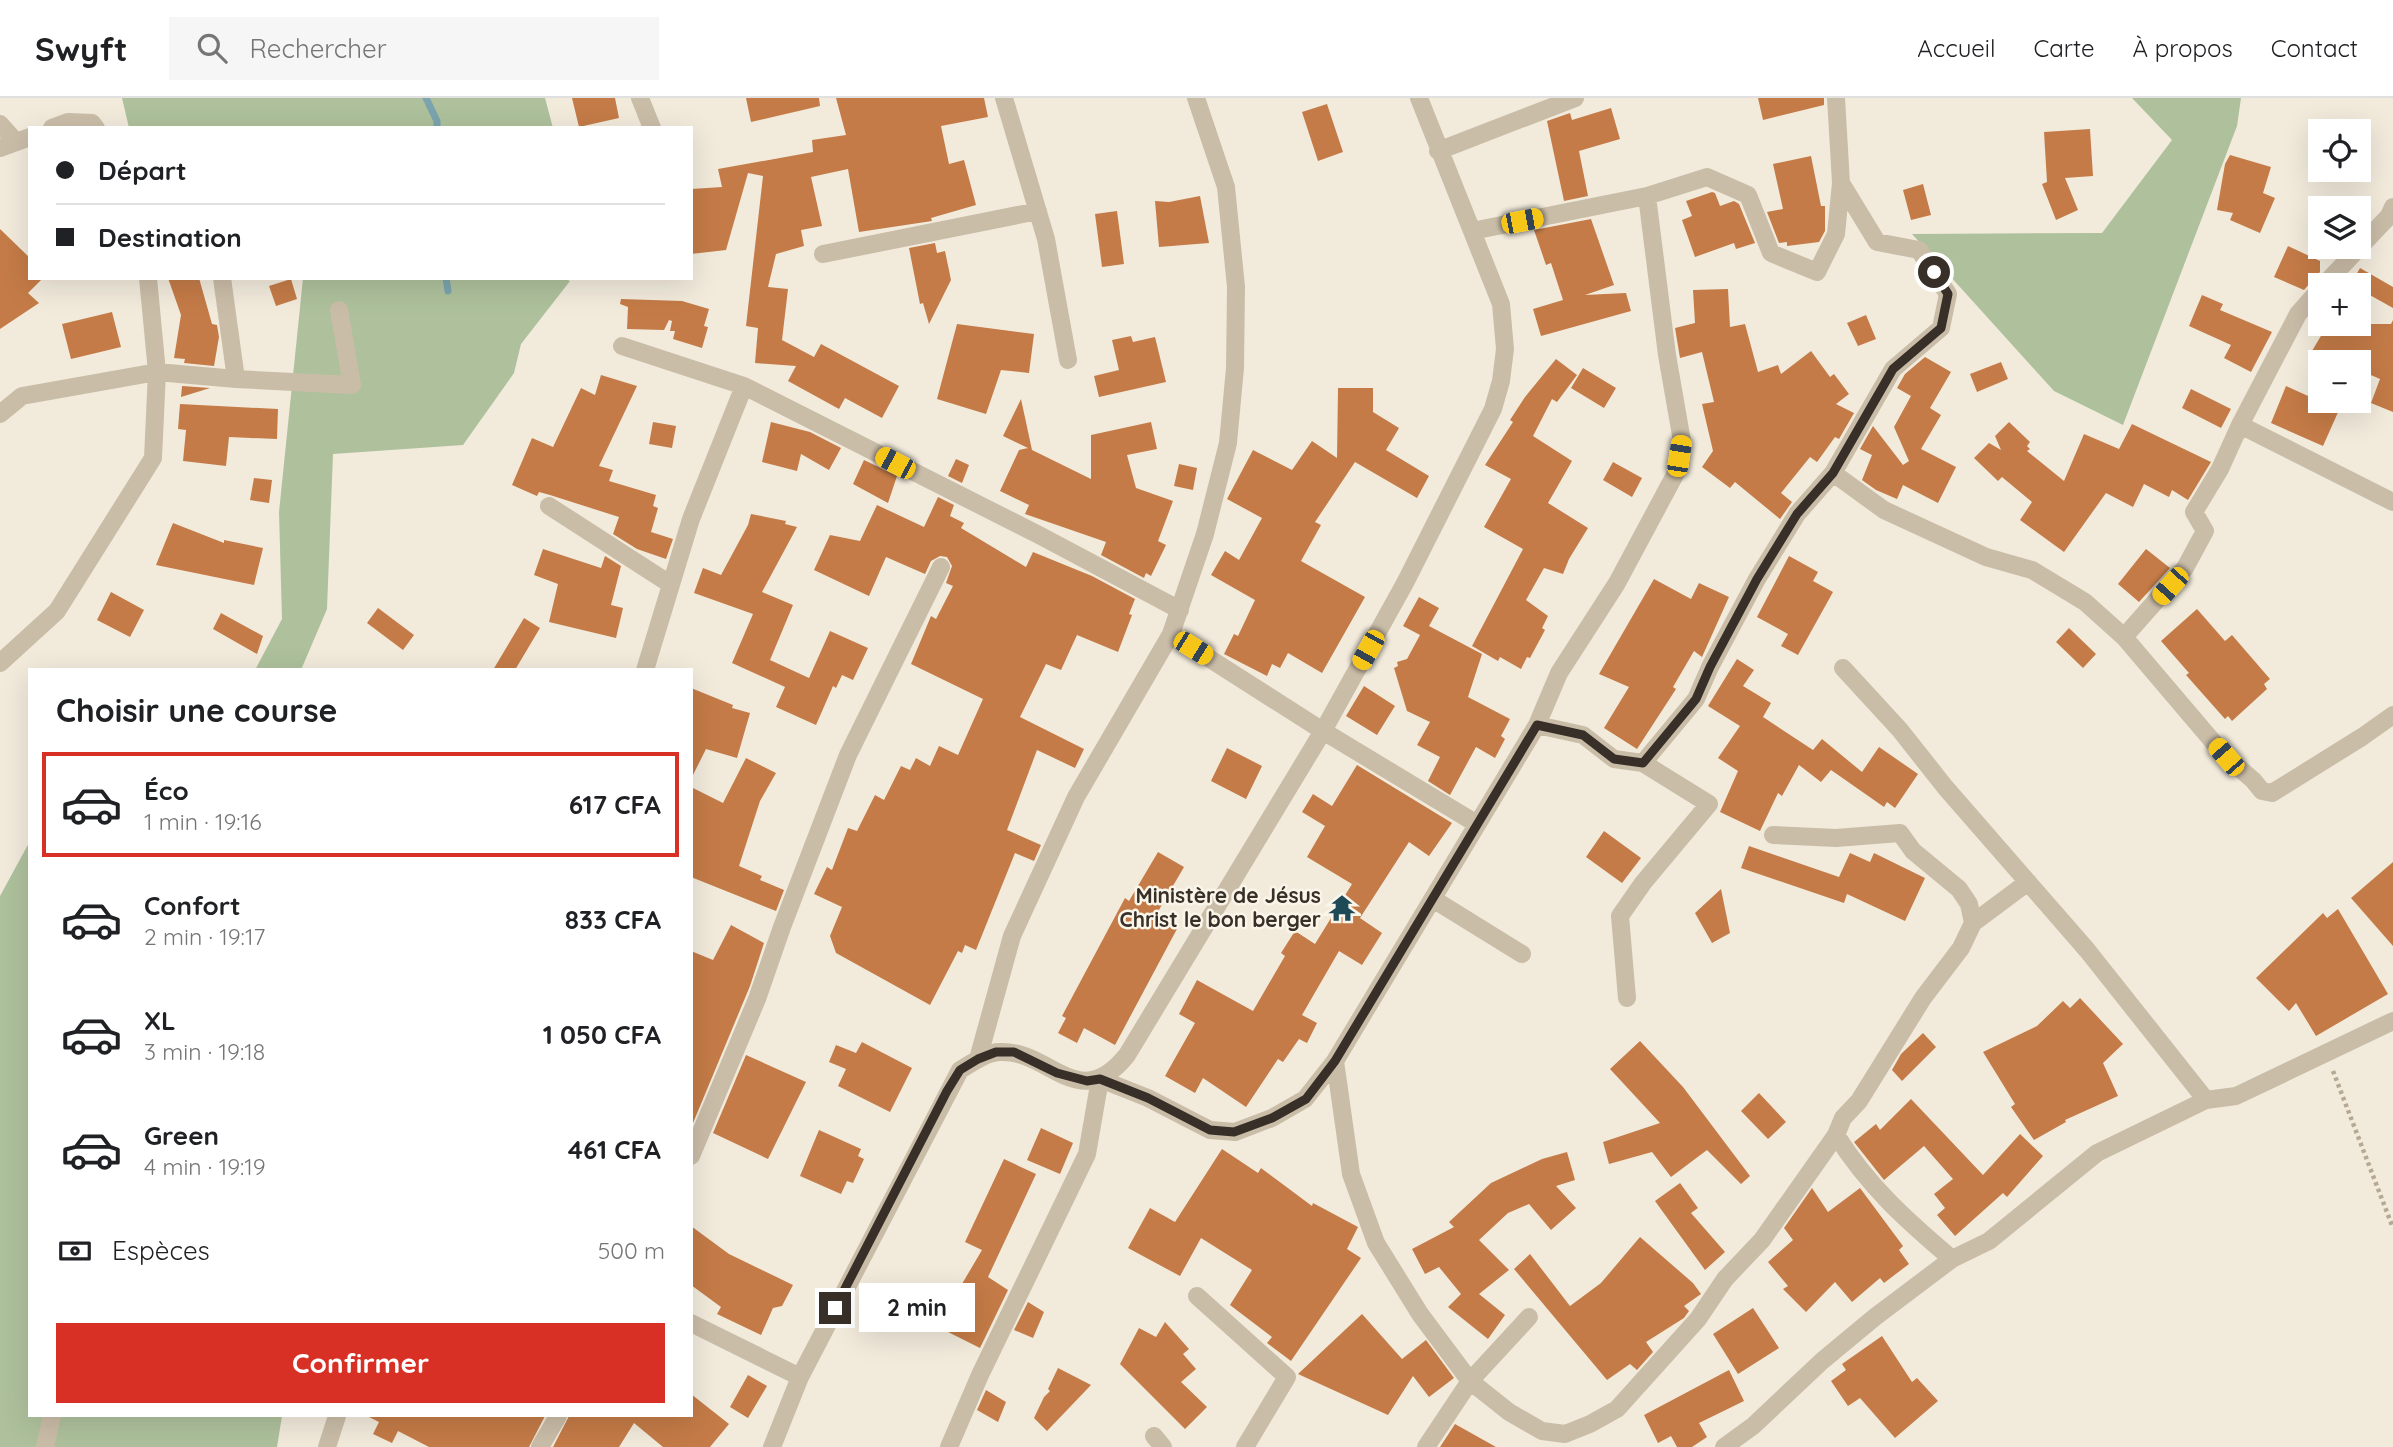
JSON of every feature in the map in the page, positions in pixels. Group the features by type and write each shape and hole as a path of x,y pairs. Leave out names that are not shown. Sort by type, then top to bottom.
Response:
{"street":[{"path":"640,98 651,126"},
{"path":"1004,98 1046,239 1068,360"},
{"path":"978,1059 1012,936 1076,797 1171,634 1205,534 1228,443 1236,368 1236,287 1226,187 1196,98"},
{"path":"772,1447 800,1377 960,1070 996,1052 1014,1052 1057,1073 1087,1081 1100,1079 1114,1071 1127,1055 1323,731 1405,583 1493,409 1501,381 1505,349 1501,304 1419,98"},
{"path":"1438,151 1575,98"},
{"path":"1472,231 1647,196 1707,177 1748,195 1771,253 1817,272 1836,234 1841,183 1836,98"},
{"path":"57,126 68,122 92,123 94,126"},
{"path":"0,124 15,142"},
{"path":"1643,763 1696,699 1727,634 1797,514 1833,473 1893,369 1941,328 1948,294 1919,250 1877,242 1841,183"},
{"path":"1100,1079 1148,1098 1210,1130 1234,1132 1272,1118 1306,1099 1335,1061 1537,725 1559,673 1617,583 1677,471 1682,441 1667,355 1647,196"},
{"path":"823,254 1038,211"},
{"path":"2335,273 2391,214"},
{"path":"0,663 57,611 153,458 157,372 148,280"},
{"path":"222,280 236,379"},
{"path":"2124,637 2185,568 2205,531 2194,512 2220,469 2298,314 2308,303"},
{"path":"0,414 22,396 157,372 352,385 339,310"},
{"path":"622,346 744,386 1039,535 1180,610"},
{"path":"646,668 691,519 744,386"},
{"path":"2240,425 2393,502"},
{"path":"1833,473 1884,510 1986,556 2032,570 2085,601 2124,637 2226,757 2253,780 2262,792 2272,793 2393,715"},
{"path":"549,506 670,584"},
{"path":"693,1151 757,999 848,755 941,567"},
{"path":"1171,634 1323,731 1477,824"},
{"path":"1843,668 2087,950 2206,1100"},
{"path":"1537,725 1583,735 1614,759 1643,763 1709,804 1643,883 1620,916 1627,998"},
{"path":"1773,835 1836,838 1900,833 1913,851 1959,889 1969,904 1973,923"},
{"path":"1335,1061 1351,1174 1376,1243 1420,1314 1470,1381 1509,1412 1542,1431 1565,1434 1617,1409 1698,1319 1724,1279 1762,1240 1836,1135 1843,1118 1859,1101 1923,998 1961,948 1973,923 2028,883"},
{"path":"1433,900 1522,954"},
{"path":"1724,1447 1753,1426 1822,1361 1952,1259 1989,1241 2097,1153 2206,1100 2236,1096 2393,1021"},
{"path":"949,1447 979,1376 1087,1154 1100,1079"},
{"path":"1836,1135 1856,1167 1898,1214 1952,1259"},
{"path":"1197,1296 1287,1377 1245,1447"},
{"path":"1426,1447 1470,1381 1529,1317"},
{"path":"693,1324 800,1377"},
{"path":"45,1447 52,1417"},
{"path":"327,1447 337,1417"},
{"path":"540,1447 557,1417"}],"path":[{"path":"2326,1053 2393,1228"}],"green space":[{"path":"122,98 545,98 552,126 129,126"},
{"path":"2132,98 2241,98 2237,126 2123,425 2054,391 1912,234 2102,233 2172,140"},
{"path":"303,280 570,281 521,344 514,373 463,445 333,454 327,609 302,668 256,668 282,619 279,512"},
{"path":"28,845 28,1417 282,1417 277,1447 0,1447 0,896"}],"building":[{"path":"572,98 615,98 619,118 579,126"},
{"path":"746,98 819,98 820,106 751,122"},
{"path":"836,98 984,98 988,117 941,126 949,164 964,160 976,205 931,218 932,221 859,232 848,169 811,177 822,226 801,230 804,246 776,254 768,287 788,289 782,340 814,357 821,344 899,386 882,418 845,398 839,409 788,381 796,366 755,363 758,328 746,326 763,176 748,173 726,250 693,254 693,189 722,187 718,169 813,152 812,140 846,135"},
{"path":"1758,98 1824,98 1824,105 1763,120"},
{"path":"1327,104 1343,152 1318,161 1302,112"},
{"path":"1611,108 1620,139 1579,151 1588,196 1564,201 1547,121 1570,113 1572,120"},
{"path":"2090,129 2093,176 2065,178 2078,210 2056,220 2042,184 2047,182 2044,132"},
{"path":"2230,155 2271,167 2263,193 2275,198 2260,233 2230,220 2233,213 2217,210 2225,164"},
{"path":"1811,156 1821,206 1825,206 1825,231 1819,242 1787,246 1787,242 1779,243 1767,212 1783,209 1773,164"},
{"path":"1923,184 1931,215 1911,220 1903,190"},
{"path":"1715,193 1720,206 1734,201 1739,204 1755,243 1736,249 1734,243 1695,257 1682,220 1692,216 1686,201"},
{"path":"1200,196 1209,243 1159,247 1155,201 1169,202"},
{"path":"1117,211 1124,264 1102,267 1095,214"},
{"path":"1591,219 1614,285 1585,295 1626,293 1631,311 1541,336 1533,309 1563,300 1551,263 1546,265 1534,230"},
{"path":"0,229 28,256 28,280 41,280 28,293 39,303 0,329"},
{"path":"935,243 937,253 945,251 951,280 929,324 923,303 920,304 909,248"},
{"path":"2288,246 2308,255 2308,259 2320,261 2320,272 2308,273 2308,286 2304,290 2274,277"},
{"path":"2371,274 2393,287 2393,308 2371,296"},
{"path":"169,280 200,280 212,324 217,325 219,337 214,366 184,363 185,359 174,358 181,315"},
{"path":"291,280 297,299 276,306 269,286"},
{"path":"1728,289 1730,327 1745,324 1758,372 1778,365 1781,374 1811,351 1830,377 1834,374 1849,394 1836,404 1854,413 1839,439 1835,437 1817,462 1810,457 1781,493 1792,502 1780,519 1735,482 1730,488 1702,467 1713,451 1702,404 1714,402 1702,352 1680,358 1675,328 1695,323 1693,290"},
{"path":"2202,295 2223,304 2220,310 2272,332 2251,372 2224,358 2231,345 2189,326"},
{"path":"621,299 682,301 709,309 704,326 708,327 702,348 673,339 675,331 670,331 672,321 669,320 664,330 627,329 628,307 620,304"},
{"path":"112,312 121,347 71,359 62,324"},
{"path":"1866,315 1876,339 1858,346 1847,323"},
{"path":"2393,320 2393,412 2371,403 2380,379 2371,375 2371,350 2313,350 2321,336 2371,336 2371,324 2391,324"},
{"path":"957,324 1034,334 1029,373 1001,370 986,414 937,399"},
{"path":"1131,336 1133,342 1155,337 1166,382 1099,397 1094,376 1119,370 1112,340"},
{"path":"1925,357 1951,372 1930,408 1941,415 1921,449 1956,467 1938,503 1903,485 1897,499 1876,490 1862,480 1872,455 1860,449 1873,426 1903,465 1909,461 1894,427 1911,396 1897,388 1905,374"},
{"path":"1556,359 1577,375 1557,402 1552,399 1533,436 1572,461 1548,503 1588,528 1563,574 1544,568 1526,600 1548,616 1542,628 1545,630 1521,669 1500,657 1498,661 1472,646 1523,549 1484,527 1511,479 1485,465 1513,422 1510,420 1525,397"},
{"path":"2001,362 2008,379 1977,392 1970,374"},
{"path":"1583,368 1616,388 1604,408 1571,388"},
{"path":"601,375 637,386 599,466 613,470 609,481 656,495 653,506 658,508 651,532 673,539 666,559 637,549 613,534 619,517 539,492 537,496 512,485 532,438 553,447 581,388 595,395"},
{"path":"182,386 210,388 181,397"},
{"path":"2286,386 2308,396 2308,413 2338,413 2323,446 2271,423"},
{"path":"1338,388 1373,388 1373,412 1399,428 1386,450 1429,476 1417,498 1355,462 1315,522 1321,525 1301,561 1365,597 1322,673 1288,653 1280,668 1272,664 1267,676 1224,654 1234,634 1238,636 1255,600 1211,575 1225,551 1239,560 1262,518 1227,499 1253,450 1292,470 1312,441 1337,458"},
{"path":"2191,389 2231,409 2221,428 2182,408"},
{"path":"1021,399 1032,450 1003,436"},
{"path":"180,404 278,409 277,439 229,437 226,466 183,461 186,430 178,429"},
{"path":"653,422 676,426 672,448 649,444"},
{"path":"771,422 810,432 841,448 829,470 801,454 797,471 762,462"},
{"path":"1151,422 1157,449 1127,455 1136,488 1173,501 1158,541 1166,545 1151,576 1146,573 1144,578 1101,555 1106,542 1025,514 1029,505 1000,491 1019,450 1028,448 1091,479 1091,435"},
{"path":"2009,422 2030,442 2027,446 2030,449 2027,451 2064,481 2084,434 2119,449 2132,424 2211,462 2188,500 2172,490 2169,497 2144,484 2133,507 2106,493 2064,552 2020,520 2032,502 2002,477 1998,481 1974,458 1989,443 2001,450 1995,436"},
{"path":"956,459 969,465 962,483 948,476"},
{"path":"864,460 897,476 888,503 853,484"},
{"path":"1613,462 1642,478 1632,497 1603,480"},
{"path":"1179,464 1197,468 1193,490 1174,486"},
{"path":"254,478 272,480 269,503 250,500"},
{"path":"938,497 954,505 950,516 964,523 961,528 1026,567 1033,552 1092,576 1135,599 1118,652 1077,635 1061,670 1046,664 1020,717 1084,749 1075,768 1037,750 1007,830 1041,845 1034,861 1015,853 976,950 965,945 962,953 958,951 930,1005 836,953 830,936 842,907 814,894 827,867 832,870 848,828 857,831 875,795 884,800 901,766 910,770 916,758 930,766 939,746 958,755 983,699 911,664 931,616 936,619 953,586 946,583 952,566 947,557 940,556 931,561 925,574 886,557 869,596 814,570 830,535 860,541 877,505 924,527"},
{"path":"751,514 786,521 785,524 797,527 762,592 793,605 770,660 809,678 830,631 868,648 853,680 842,675 836,688 833,686 816,725 776,707 785,687 732,663 753,614 694,593 703,568 721,575 748,525"},
{"path":"173,523 224,543 224,540 263,548 254,585 156,565"},
{"path":"543,549 601,568 605,556 621,566 611,605 623,608 616,638 549,622 558,584 534,575"},
{"path":"2146,549 2170,568 2139,602 2118,584"},
{"path":"1789,556 1818,572 1813,581 1833,592 1798,655 1781,646 1788,634 1757,617"},
{"path":"1654,579 1691,599 1699,583 1729,597 1702,657 1694,651 1673,687 1676,689 1637,749 1604,728 1629,687 1599,674"},
{"path":"111,592 144,610 130,637 97,620"},
{"path":"1419,597 1439,608 1429,626 1482,654 1468,697 1510,719 1501,736 1505,739 1495,758 1476,747 1450,795 1428,781 1440,757 1417,745 1430,722 1407,711 1394,668 1398,666 1397,662 1407,659 1420,635 1403,626"},
{"path":"378,608 414,635 403,650 367,623"},
{"path":"2197,609 2225,641 2232,635 2270,679 2264,684 2267,689 2232,721 2228,716 2225,719 2186,675 2189,673 2161,641"},
{"path":"221,613 263,636 257,654 213,629"},
{"path":"524,618 540,628 516,668 494,668"},
{"path":"2069,628 2096,654 2083,668 2056,642"},
{"path":"1737,659 1754,670 1743,686 1771,703 1763,717 1813,750 1822,739 1862,772 1879,747 1918,774 1895,808 1887,802 1884,807 1831,770 1821,782 1799,765 1782,796 1778,793 1760,831 1720,812 1738,771 1718,758 1740,726 1708,706"},
{"path":"1364,686 1395,706 1377,735 1346,716"},
{"path":"693,689 733,705 732,708 750,713 737,758 706,749 693,775"},
{"path":"1227,748 1262,766 1246,799 1211,781"},
{"path":"746,758 776,773 760,801 739,866 762,876 760,880 784,890 776,911 693,878 693,788 723,803"},
{"path":"1357,765 1452,823 1429,856 1409,842 1360,918 1382,933 1362,965 1339,951 1302,1015 1317,1023 1307,1043 1299,1039 1283,1062 1278,1059 1246,1107 1203,1078 1195,1093 1165,1076 1195,1023 1179,1014 1197,980 1253,1011 1285,956 1281,953 1295,931 1315,944 1352,884 1307,857 1325,826 1302,812 1313,794 1332,806"},
{"path":"1604,831 1641,858 1622,883 1586,857"},
{"path":"1749,846 1839,877 1850,853 1870,862 1874,853 1925,878 1905,921 1847,894 1844,903 1741,868"},
{"path":"1158,852 1184,867 1156,915 1178,927 1115,1045 1084,1028 1077,1043 1058,1033 1066,1018 1062,1016 1125,898 1129,901"},
{"path":"2393,862 2393,946 2351,898"},
{"path":"1721,889 1730,933 1712,943 1695,913"},
{"path":"2338,909 2388,994 2316,1036 2296,1003 2289,1011 2256,978 2323,913 2327,918"},
{"path":"731,925 764,943 750,986 693,1123 693,952 713,960"},
{"path":"2080,998 2123,1044 2103,1063 2118,1096 2065,1120 2066,1122 2034,1140 2011,1107 2015,1104 1983,1052 2037,1026 2063,1001 2070,1008"},
{"path":"1923,1033 1936,1047 1902,1081 1892,1070 1901,1054"},
{"path":"1640,1041 1683,1087 1750,1176 1741,1184 1707,1150 1671,1177 1652,1152 1609,1164 1603,1142 1660,1123 1610,1069"},
{"path":"862,1042 912,1068 890,1112 838,1086 846,1069 829,1062 836,1045 856,1053"},
{"path":"746,1055 806,1082 768,1159 713,1133"},
{"path":"1759,1093 1786,1122 1768,1139 1741,1111"},
{"path":"1911,1099 1983,1175 2020,1134 2043,1156 2007,1197 2003,1193 1955,1236 1937,1215 1945,1208 1934,1194 1953,1179 1924,1146 1884,1180 1854,1142 1876,1124 1880,1130"},
{"path":"1041,1128 1073,1143 1060,1174 1027,1160"},
{"path":"819,1130 861,1149 858,1156 864,1159 853,1183 847,1181 841,1194 800,1176"},
{"path":"1222,1149 1258,1173 1261,1168 1312,1206 1313,1203 1358,1227 1347,1249 1361,1258 1291,1361 1267,1343 1272,1337 1230,1305 1252,1270 1201,1238 1180,1276 1128,1248 1150,1208 1175,1222"},
{"path":"1567,1152 1575,1180 1556,1186 1576,1208 1551,1230 1529,1204 1508,1213 1479,1240 1509,1270 1479,1294 1505,1315 1488,1339 1448,1307 1461,1294 1439,1267 1425,1274 1412,1249 1454,1227 1449,1222 1491,1183 1542,1159"},
{"path":"1004,1159 1036,1174 988,1277 1008,1290 980,1348 892,1304 901,1287 946,1311 982,1250 965,1242"},
{"path":"1680,1183 1698,1208 1691,1213 1725,1252 1705,1270 1655,1201"},
{"path":"1812,1188 1828,1212 1860,1188 1903,1246 1899,1250 1909,1264 1884,1283 1880,1278 1852,1302 1835,1282 1806,1312 1783,1289 1788,1286 1768,1262 1793,1240 1784,1228"},
{"path":"693,1227 729,1254 793,1285 782,1306 773,1308 761,1335 717,1314 721,1307 693,1286"},
{"path":"1640,1237 1693,1283 1701,1294 1684,1306 1689,1311 1684,1318 1646,1342 1653,1352 1637,1370 1630,1364 1607,1380 1514,1269 1530,1254 1570,1306 1601,1283"},
{"path":"1028,1302 1044,1312 1033,1338 1014,1330"},
{"path":"1753,1308 1779,1348 1738,1374 1713,1334"},
{"path":"1362,1314 1402,1359 1426,1340 1454,1378 1429,1397 1413,1376 1388,1415 1298,1374"},
{"path":"1165,1322 1189,1349 1183,1354 1196,1369 1181,1382 1207,1407 1185,1429 1120,1364 1139,1328 1156,1337"},
{"path":"1882,1336 1912,1382 1917,1378 1938,1401 1895,1438 1860,1398 1848,1406 1831,1381 1846,1370 1842,1364"},
{"path":"1058,1368 1091,1385 1047,1431 1034,1418 1044,1397 1050,1391 1048,1389"},
{"path":"1729,1370 1744,1401 1699,1423 1707,1437 1692,1447 1677,1447 1671,1436 1658,1443 1644,1415"},
{"path":"748,1375 767,1386 748,1418 730,1407"},
{"path":"986,1390 1006,1402 998,1422 977,1410"},
{"path":"693,1396 729,1424 710,1447 663,1447 634,1423 619,1447 553,1447 568,1417 693,1417"},
{"path":"369,1417 544,1417 529,1447 429,1447 398,1431 392,1443 373,1434 379,1422"},
{"path":"1455,1424 1496,1447 1440,1447"}],"waterway":[{"path":"426,98 437,126"},
{"path":"446,280 448,291"}],"place":[{"name":"Ministère de Jésus Christ le bon berger","path":"1342,908"}],"route":[{"path":"835,1308 947,1091 960,1070 978,1059 996,1052 1014,1052 1057,1073 1087,1081 1100,1079 1148,1098 1210,1130 1234,1132 1272,1118 1306,1099 1335,1061 1537,725 1583,735 1614,759 1643,763 1696,699 1757,579 1797,514 1833,473 1893,369 1941,328 1948,294 1934,272"}]}
